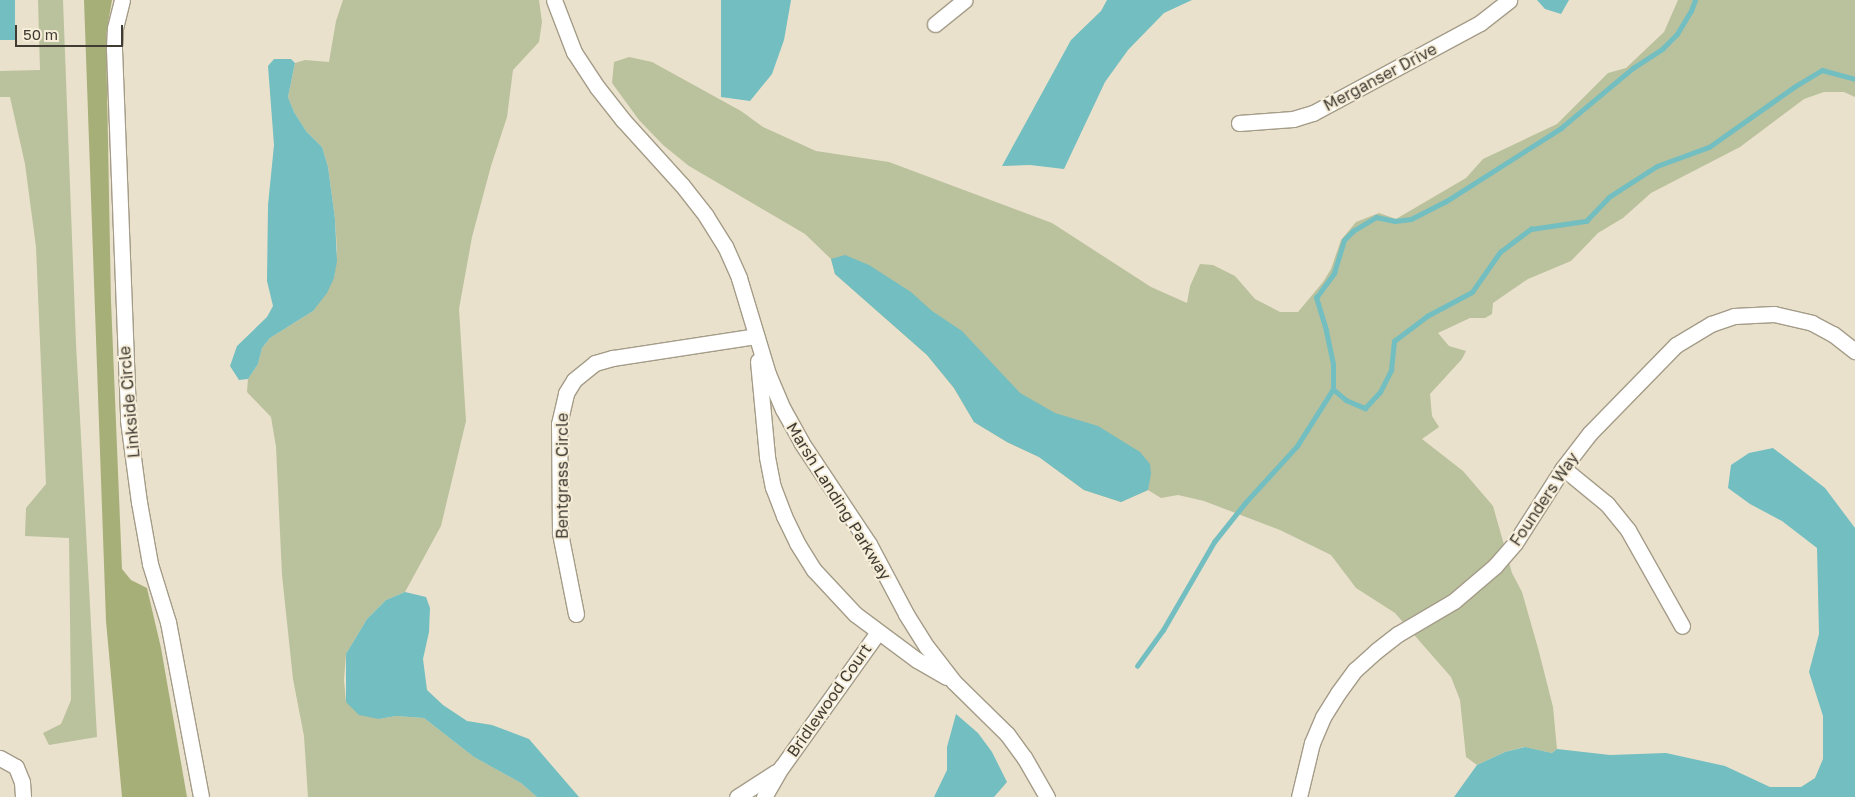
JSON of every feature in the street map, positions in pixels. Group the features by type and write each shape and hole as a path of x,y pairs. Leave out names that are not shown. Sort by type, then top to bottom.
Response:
{"street":[{"name":"Linkside Circle","path":"122,0 115,28 114,49 128,420 139,502 150,564 168,622 202,797"},
{"name":"Marsh Landing Parkway","path":"554,0 574,52 597,87 623,120 682,185 706,216 725,246 739,278 768,374 782,409 801,442 869,544 906,614 927,647 954,682 1007,734 1024,757 1047,797"},
{"path":"935,24 965,0"},
{"name":"Merganser Drive","path":"1239,123 1293,119 1313,113 1480,23 1498,11 1509,0"},
{"name":"Founders Way","path":"1299,797 1309,752 1323,717 1355,670 1390,640 1454,602 1495,566 1515,543 1563,468 1590,433 1682,341 1711,324 1734,316 1758,313 1790,316 1812,323 1832,334 1855,351"},
{"name":"Marsh Landing Parkway","path":"756,336 767,457 773,487 797,543 814,570 834,594 878,632 954,682"},
{"name":"Bentgrass Circle","path":"576,614 561,542 559,424 564,400 574,380 595,363 613,358 756,336"},
{"path":"1563,468 1607,504 1628,530 1682,626"},
{"name":"Bridlewood Court","path":"764,797 781,768 878,632"},
{"path":"0,758 16,767 22,782 23,797"},
{"name":"Bridlewood Court","path":"737,797 781,768"}],"green space":[{"path":"38,0 63,0 76,343 97,737 49,745 43,733 61,724 71,700 69,538 25,536 26,508 46,484 36,247 25,164 10,97 0,97 0,71 40,70"},
{"path":"84,0 112,0 106,35 111,301 122,569 131,580 147,588 161,648 187,797 122,797 106,621"},
{"path":"343,0 539,0 542,22 539,42 513,70 507,117 491,166 472,237 459,309 466,421 441,526 405,592 386,600 367,619 346,654 344,680 346,702 379,719 396,716 424,718 474,757 521,783 537,797 308,797 304,736 293,679 282,575 276,447 271,417 247,392 248,379 258,364 262,348 270,338 313,311 334,278 337,250 328,167 322,147 306,131 294,112 288,97 295,63 305,60 329,62 336,21"},
{"path":"1678,0 1855,0 1855,97 1844,92 1824,92 1804,99 1740,147 1651,193 1623,218 1598,233 1571,261 1528,279 1493,303 1492,314 1485,318 1470,318 1438,333 1449,346 1466,351 1462,359 1430,394 1432,416 1439,427 1422,439 1463,471 1493,506 1512,573 1522,592 1538,648 1553,707 1557,749 1552,753 1524,747 1505,752 1477,765 1466,757 1460,700 1451,677 1395,613 1356,588 1331,555 1280,530 1204,501 1178,495 1161,498 1148,490 1121,502 1084,490 1039,457 1007,442 974,422 954,388 927,355 835,274 831,259 805,234 689,166 663,145 639,120 612,83 614,62 629,57 652,62 741,111 763,127 816,151 889,162 1052,223 1151,287 1187,303 1190,286 1200,264 1213,265 1235,276 1255,299 1280,312 1298,312 1323,282 1331,269 1341,240 1356,222 1379,213 1396,219 1466,178 1483,159 1557,124 1608,73 1626,68 1664,32"}],"water":[{"path":"0,0 15,0 15,40 0,40"},
{"path":"721,0 791,0 784,40 772,74 750,101 721,97"},
{"path":"1107,0 1192,0 1164,13 1128,50 1105,82 1064,169 1030,165 1002,166 1071,40 1101,11"},
{"path":"1537,0 1569,0 1561,14 1545,9"},
{"path":"274,59 291,59 295,63 288,97 294,112 306,131 322,147 328,167 335,219 337,261 334,278 327,293 313,311 270,338 262,348 258,364 248,379 239,380 230,366 237,346 267,317 273,306 267,281 268,205 274,145 268,66"},
{"path":"845,255 869,265 911,292 932,311 962,331 1020,393 1055,413 1098,426 1140,452 1150,464 1151,474 1148,490 1121,502 1084,490 1039,457 1007,442 974,422 954,388 927,355 835,274 831,259"},
{"path":"1773,448 1825,488 1855,528 1855,797 1454,797 1477,765 1505,752 1525,747 1552,753 1557,749 1610,755 1666,753 1725,766 1770,787 1801,787 1815,778 1823,759 1823,716 1809,672 1819,634 1817,548 1782,521 1750,504 1728,488 1731,465 1749,453"},
{"path":"405,592 426,597 430,608 429,632 423,659 427,690 443,705 467,721 492,725 529,739 579,797 537,797 521,783 474,757 424,718 396,716 379,719 359,715 346,702 346,654 367,619 386,600"},
{"path":"956,714 978,733 992,752 1007,782 994,797 934,797 947,770 947,747"}],"waterway":[{"path":"1137,666 1163,630 1214,542 1245,503 1297,446 1333,389 1333,364 1326,330 1316,298 1334,273 1344,240 1353,231 1376,217 1395,221 1411,219 1445,202 1561,128 1633,68 1662,49 1677,34 1691,11 1695,0"},
{"path":"1333,389 1346,400 1365,408 1380,392 1391,370 1394,341 1427,316 1472,292 1500,252 1531,229 1586,221 1609,197 1657,166 1709,147 1794,87 1822,70 1855,79"}]}
